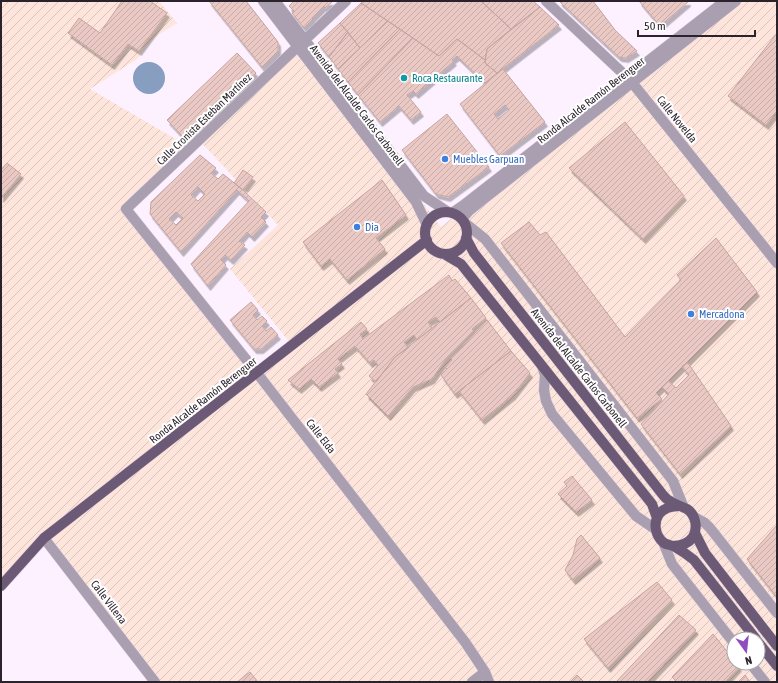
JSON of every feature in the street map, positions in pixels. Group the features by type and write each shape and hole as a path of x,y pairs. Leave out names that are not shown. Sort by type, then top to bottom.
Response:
{"main road":[{"path":"444,254 452,253 459,249 466,238 467,231 464,221 458,215 450,212 442,212 430,220 427,225 427,240 435,250 461,264 652,504 657,518 656,529 659,538 663,542 686,553 694,560 750,631"},
{"name":"Avenida del Alcalde Carlos Carbonell","path":"466,238 474,253 658,489 669,501 691,513 694,517"},
{"name":"Ronda Alcalde Ramón Berenguer","path":"1,586 44,538 427,240"},
{"path":"657,518 666,508 674,506 681,507"},
{"path":"673,546 687,543 693,537 696,523 694,517"},
{"path":"695,533 705,553 777,646"},
{"path":"766,652 777,666"}],"street":[{"name":"Avenida del Alcalde Carlos Carbonell","path":"263,1 301,43 424,196 450,212"},
{"name":"Avenida del Alcalde Carlos Carbonell","path":"275,1 301,43 416,202 427,225"},
{"name":"Calle Cronista Esteban Martínez","path":"126,209 346,1"},
{"name":"Calle Novelda","path":"546,1 629,80 777,262"},
{"name":"Ronda Alcalde Ramón Berenguer","path":"464,221 469,211 722,4 736,1"},
{"name":"Ronda Alcalde Ramón Berenguer","path":"450,212 465,204 629,80"},
{"name":"Calle Elda","path":"126,209 257,372 464,642 485,672 490,682"},
{"path":"464,221 485,239 669,475 676,486 681,507"},
{"path":"542,366 545,375 544,390 546,401 552,414 636,516 656,529"},
{"path":"694,517 705,523 710,528 777,613"},
{"name":"Calle Villena","path":"44,538 155,682"},
{"path":"663,542 672,564 726,633"},
{"path":"756,671 765,682"},
{"path":"472,682 485,672"}],"shaded area":[{"path":"1,1 159,1 177,23 155,37 137,59 90,89 191,148 126,209 257,372 292,345 230,269 278,225 199,140 301,43 441,227 728,1 777,1 777,682 155,682 44,538 1,586"}],"water":[{"path":"149,62 158,65 162,69 165,78 162,87 158,91 149,94 140,91 136,87 133,78 136,69 140,65"}],"building":[{"path":"122,1 150,1 167,13 139,51 128,44 112,65 68,33 79,18 100,33"},
{"path":"209,1 246,1 278,42 278,51 262,67"},
{"path":"294,1 332,2 325,8 324,6 304,28 292,13 294,11 289,6"},
{"path":"363,1 481,1 511,29 487,49 485,60 457,39 439,56 361,3"},
{"path":"481,1 533,1 540,7 511,29"},
{"path":"559,1 593,1 615,30 637,51 626,58 619,57"},
{"path":"639,1 688,1 688,2 660,26"},
{"path":"361,3 388,21 360,48 340,23"},
{"path":"540,7 559,25 497,73 485,63 487,49"},
{"path":"388,21 400,29 348,82 338,69"},
{"path":"340,23 348,32 329,57 318,43"},
{"path":"400,29 413,38 358,95 348,82"},
{"path":"348,32 360,48 338,69 329,57"},
{"path":"777,33 777,111 766,125 728,96"},
{"name":"Roca Restaurante","path":"413,38 439,56 457,39 485,60 485,63 497,73 485,83 457,56 452,60 454,61 416,94 413,91 407,95 421,112 411,120 399,106 380,122 358,95"},
{"path":"237,53 256,73 185,139 167,120"},
{"path":"503,69 545,122 500,156 460,104","holes":["505,105 509,110 498,119 494,114"]},
{"name":"Muebles Garpuan","path":"447,114 489,167 448,197 436,194 402,150"},
{"path":"625,122 684,196 643,239 569,168"},
{"path":"200,155 216,168 211,173 218,179 223,174 243,190 266,212 261,217 266,222 252,237 247,232 239,241 245,245 231,260 225,255 221,260 226,265 208,286 191,264 249,201 237,190 181,252 150,214 151,202","holes":["198,187 205,194 198,201 191,195","176,212 183,218 176,225 169,219"]},
{"path":"7,163 21,174 1,198 1,170"},
{"path":"243,170 253,177 243,190 234,183"},
{"name":"Dia","path":"382,180 406,215 376,238 385,249 347,280 330,259 321,266 303,242"},
{"name":"Mercadona","path":"529,222 540,235 546,232 625,337 681,280 677,275 716,238 757,292 656,393 662,399 637,418 501,243"},
{"path":"449,275 452,281 455,279 471,298 440,322 436,317 428,322 432,328 417,340 414,335 404,342 408,348 395,357 376,382 369,376 378,365 374,360 370,363 355,346 338,359 342,364 335,369 338,373 319,387 311,379 299,389 288,380 361,322 367,329 360,334 363,339"},
{"path":"471,298 486,318 472,329 474,331 448,356 432,379 413,387 388,416 366,394 395,357"},
{"path":"251,302 258,310 253,315 257,320 262,316 267,321 262,326 266,331 271,327 278,335 261,349 254,349 230,320"},
{"path":"487,320 511,351 455,394 441,375 447,369 445,368 452,360 451,359"},
{"path":"511,351 530,373 513,395 482,420 459,391"},
{"path":"688,363 731,426 680,474 641,424 669,394 662,387 668,381 676,388 689,375 682,366"},
{"path":"572,476 592,500 576,512 558,494 567,486 564,482"},
{"path":"777,525 777,596 776,596 747,559"},
{"path":"581,535 600,558 573,580 565,570 573,555 577,539"},
{"path":"657,582 672,600 608,668 584,639"},
{"path":"679,615 696,630 647,682 616,682"},
{"path":"713,634 726,650 726,671 735,671 725,682 677,682 672,677"},
{"path":"250,672 258,682 237,682"},
{"path":"577,675 584,682 570,682"},
{"path":"745,675 750,682 738,682"}],"place":[{"name":"Roca Restaurante","path":"404,78"},
{"name":"Muebles Garpuan","path":"445,159"},
{"name":"Dia","path":"357,227"},
{"name":"Mercadona","path":"691,314"}]}
